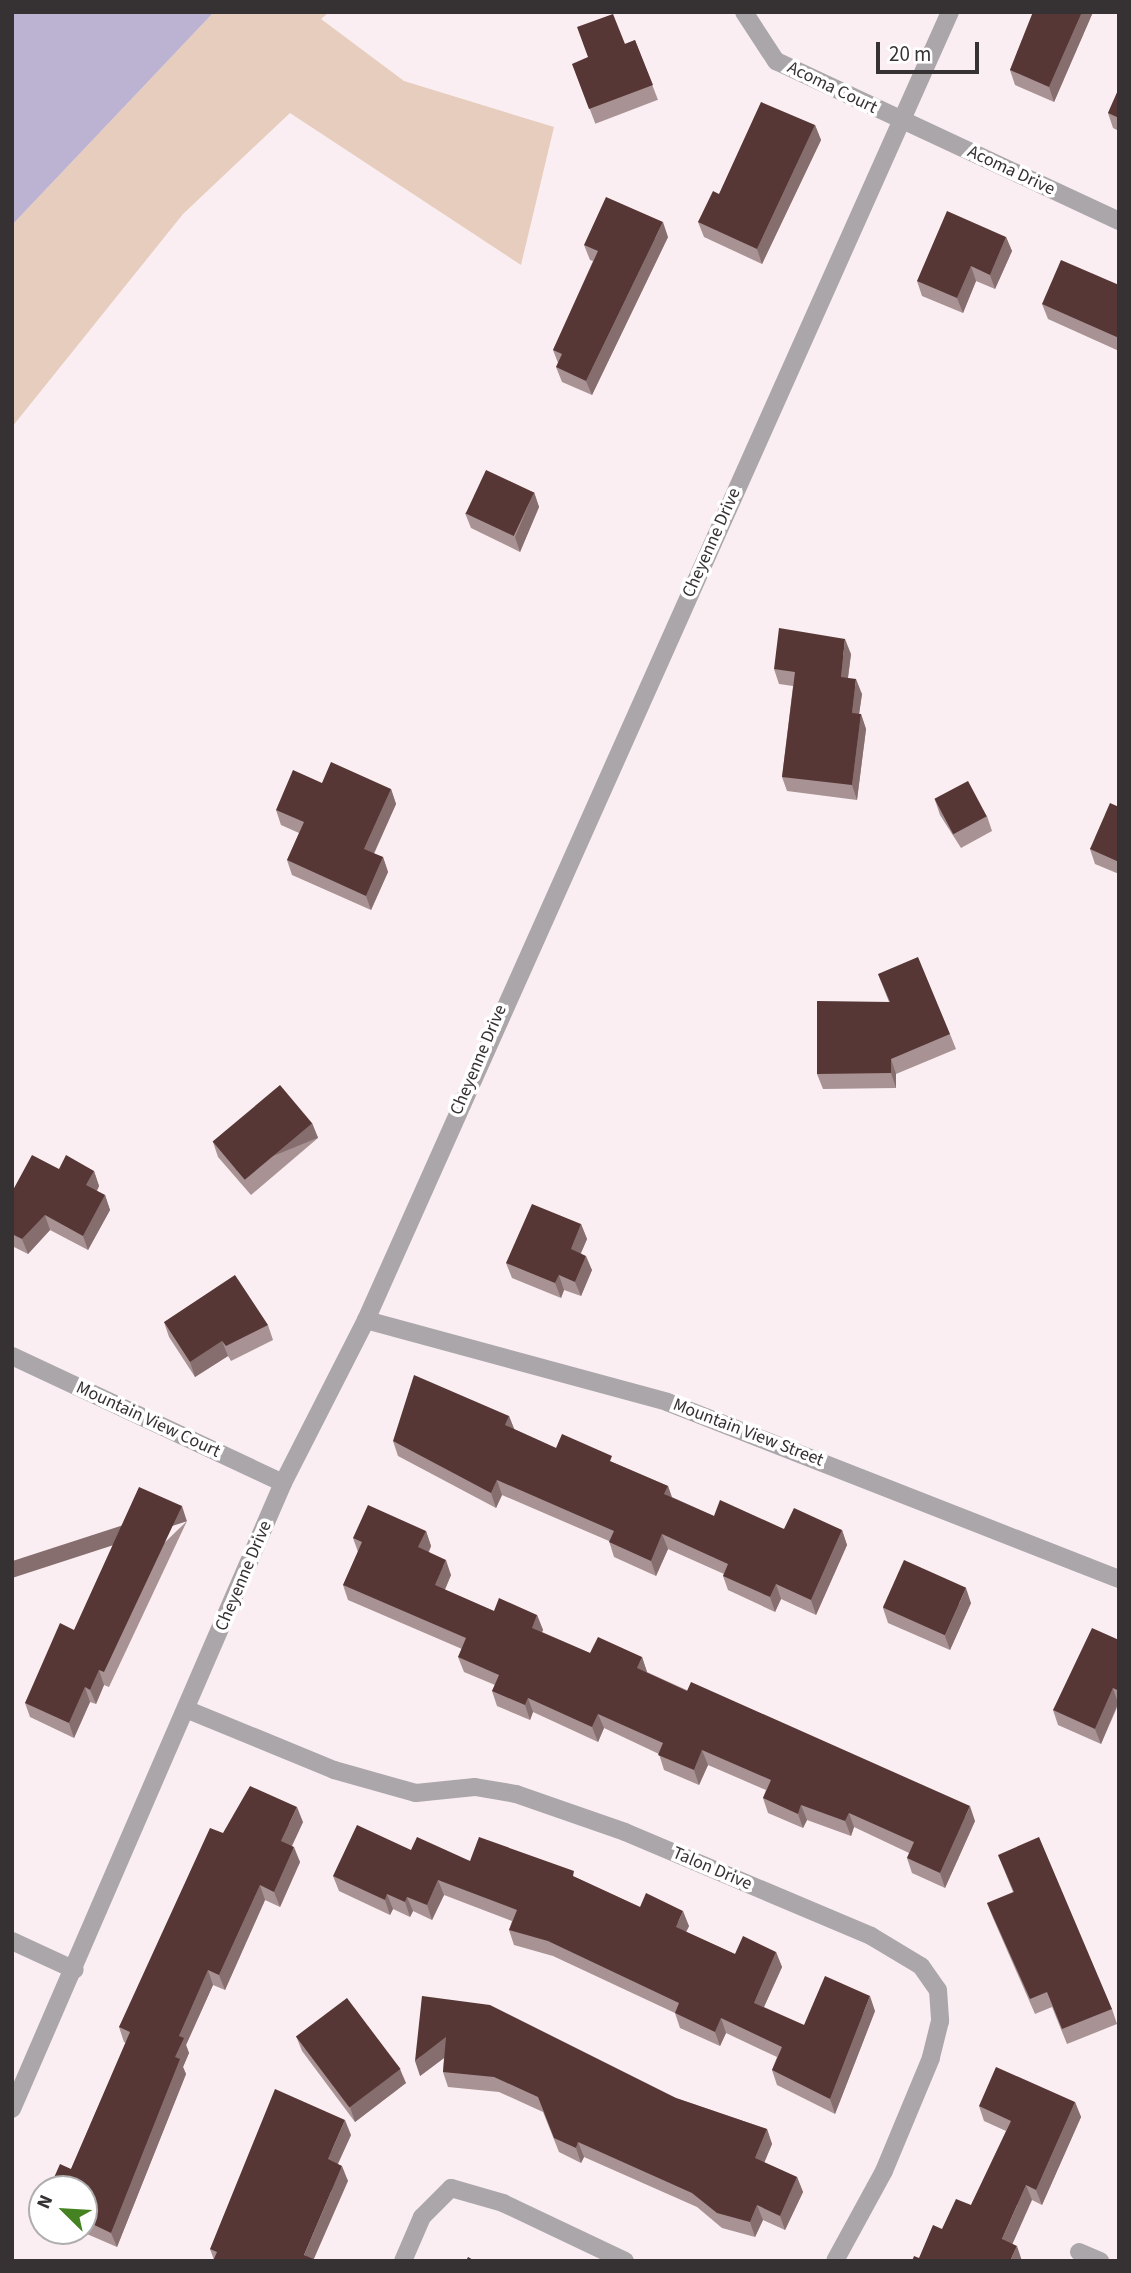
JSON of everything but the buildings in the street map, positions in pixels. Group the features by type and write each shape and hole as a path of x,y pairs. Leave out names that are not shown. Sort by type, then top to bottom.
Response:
{"street":[{"name":"Acoma Court","path":"744,12 776,61 902,122"},
{"name":"Cheyenne Drive","path":"12,2109 188,1710 283,1483 366,1320 950,12"},
{"name":"Acoma Drive","path":"902,122 1119,221"},
{"name":"Mountain View Street","path":"366,1320 667,1402 1119,1579"},
{"name":"Mountain View Court","path":"12,1356 283,1483"},
{"name":"Talon Drive","path":"188,1710 334,1770 416,1793 475,1787 516,1794 625,1832 871,1936 920,1966 938,1990 940,2021 931,2058 884,2171 835,2261"},
{"path":"12,1941 75,1970"},
{"path":"403,2261 422,2217 451,2188 503,2203 625,2261"},
{"path":"1079,2252 1100,2261"}],"shaded area":[{"path":"12,12 214,12 12,225"},
{"path":"214,12 329,12 321,19 404,81 554,127 521,265 290,113 183,214 12,427 12,225"}]}
